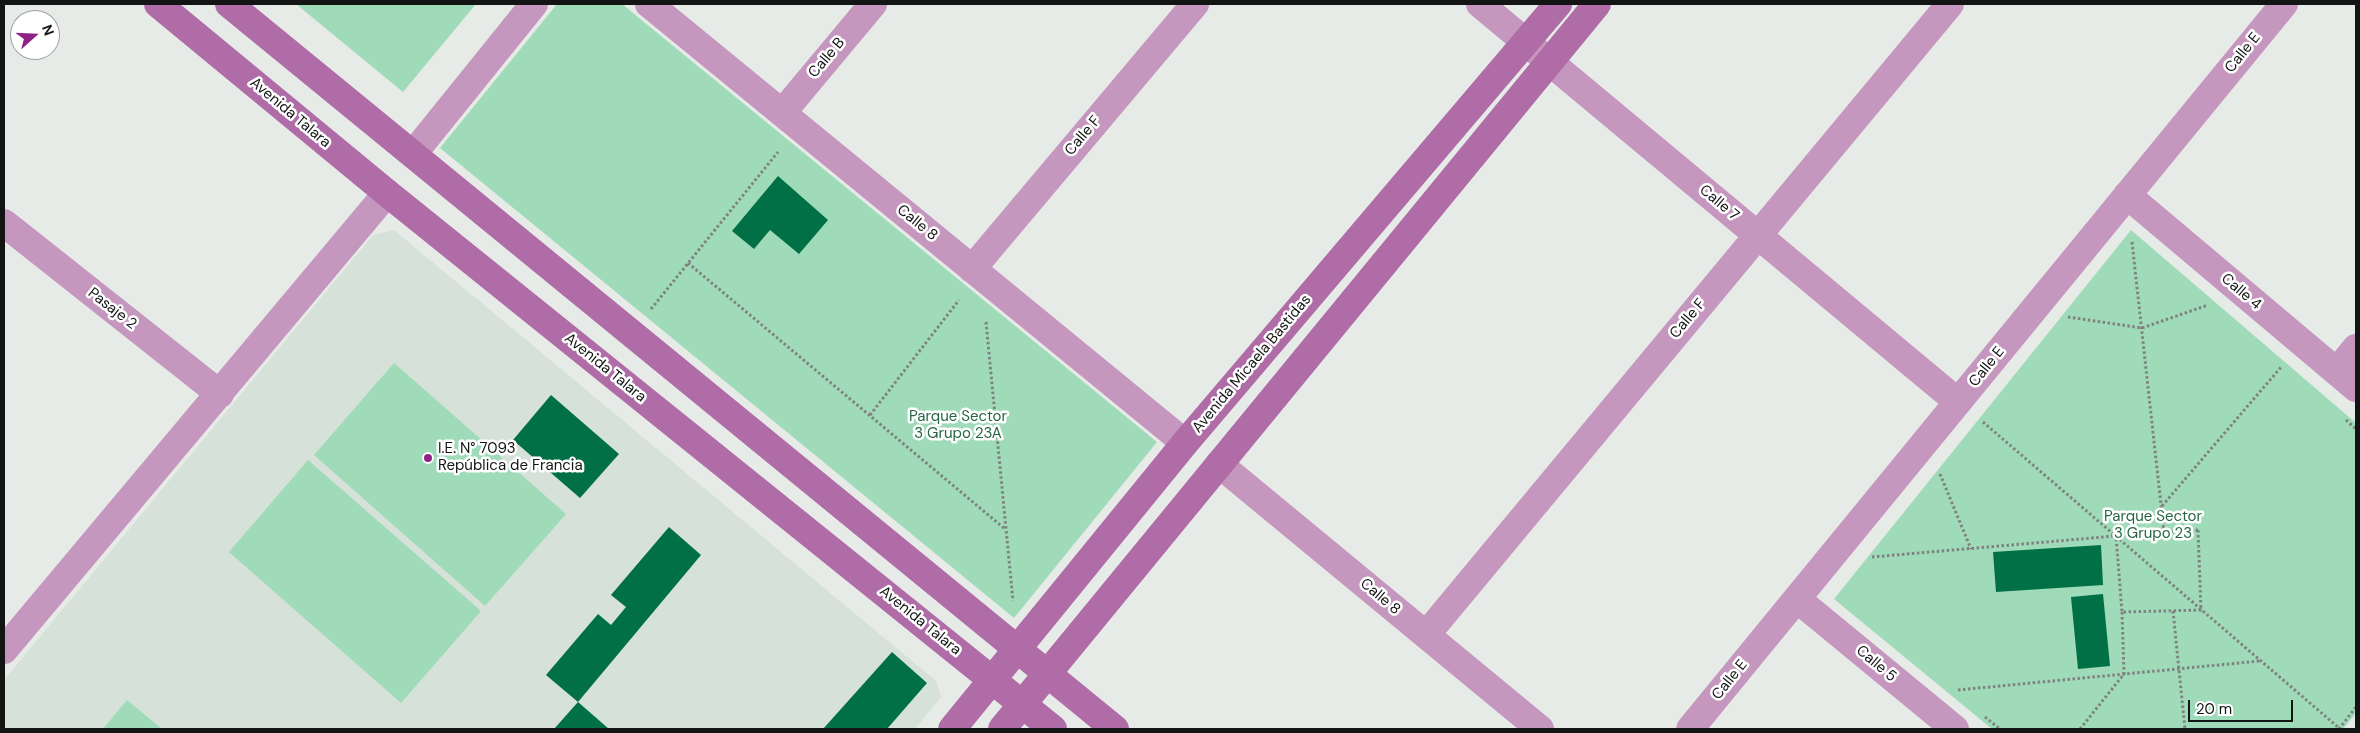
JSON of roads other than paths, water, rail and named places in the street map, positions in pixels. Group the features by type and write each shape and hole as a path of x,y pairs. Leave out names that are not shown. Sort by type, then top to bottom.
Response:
{"street":[{"name":"Avenida Talara","path":"158,4 387,193 1053,729"},
{"path":"230,4 1115,729"},
{"path":"413,154 534,4"},
{"name":"Calle 8","path":"649,4 1185,443"},
{"name":"Calle B","path":"790,119 873,4"},
{"name":"Calle F","path":"976,272 1195,4"},
{"name":"Calle 7","path":"1480,4 1958,402"},
{"name":"Avenida Micaela Bastidas","path":"952,729 1185,443 1558,4"},
{"path":"1002,729 1597,4"},
{"name":"Calle F","path":"1426,635 1950,4"},
{"name":"Calle E","path":"1690,729 2284,4"},
{"path":"4,650 387,193"},
{"name":"Calle 4","path":"2127,195 2347,380"},
{"name":"Pasaje 2","path":"5,227 220,394"},
{"path":"2347,380 2356,348"},
{"name":"Calle 8","path":"1219,464 1540,729"},
{"name":"Calle 5","path":"1797,599 1955,729"}],"place":[{"name":"I.E. N° 7093 República de Francia","path":"428,458"}],"park label":[{"name":"Parque Sector 3 Grupo 23A","path":"958,426"},
{"name":"Parque Sector 3 Grupo 23","path":"2153,526"}]}
